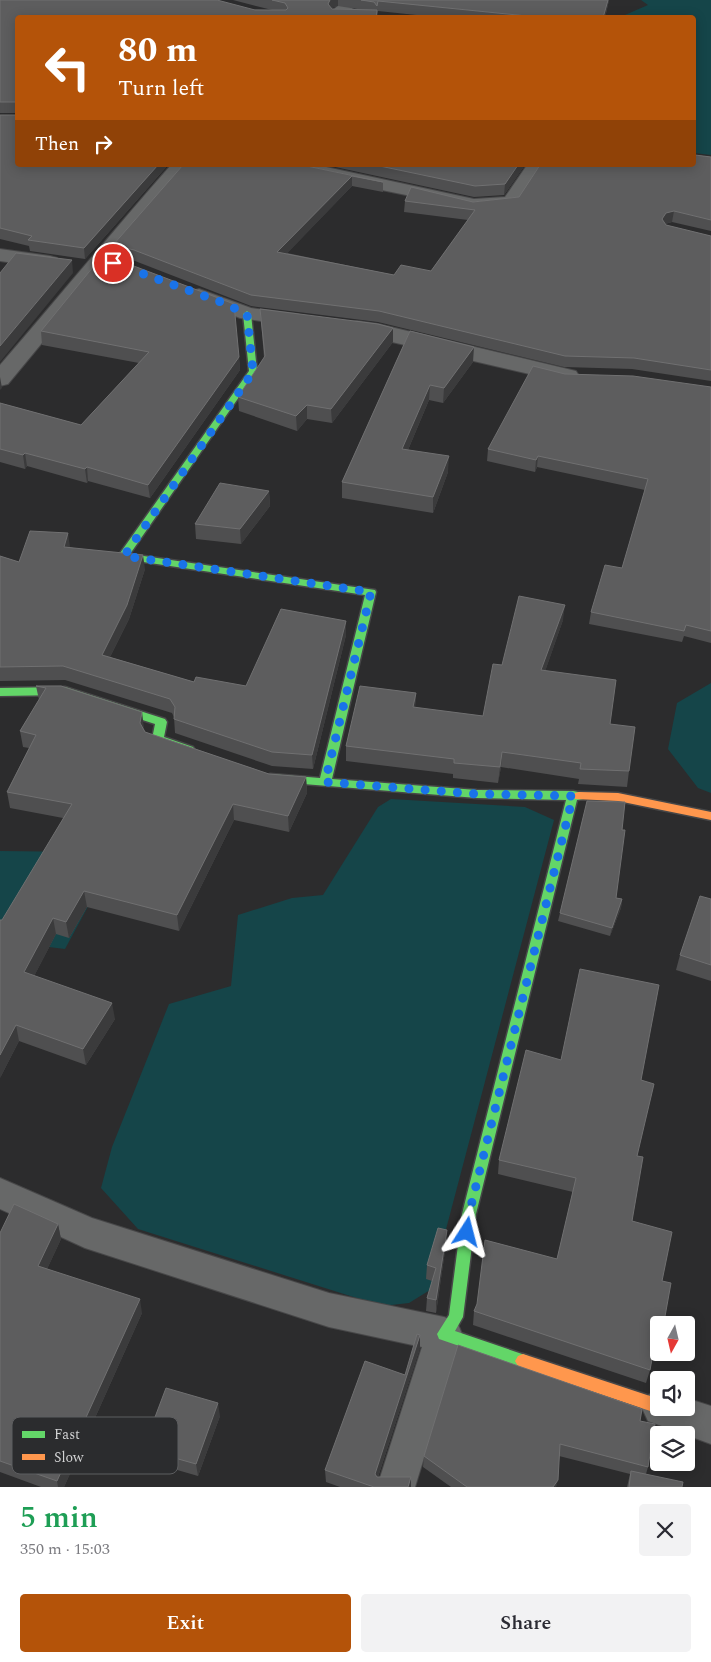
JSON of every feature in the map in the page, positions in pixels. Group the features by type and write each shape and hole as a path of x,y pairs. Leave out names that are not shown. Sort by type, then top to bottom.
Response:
{"street":[{"path":"336,15 352,0"},
{"path":"0,379 68,299 102,264 179,167"},
{"path":"299,167 454,199 473,205 511,202 535,167"},
{"path":"0,255 102,264"},
{"path":"179,287 247,314 313,322"},
{"path":"247,314 253,372 124,556 371,592 325,782"},
{"path":"341,325 378,330 564,376 584,377"},
{"path":"0,692 64,691 160,722 158,739 200,754"},
{"path":"261,775 270,778 477,794 618,797 711,816"},
{"path":"396,1487 444,1334 456,1317 469,1214 573,796"},
{"path":"0,1193 85,1232 329,1310 444,1334 650,1404"},
{"path":"686,1416 711,1425"}],"water":[{"path":"641,0 711,0 711,155 696,153 696,15 625,15 648,5"},
{"path":"711,683 711,793 698,788 668,749 677,703"},
{"path":"391,799 525,807 554,820 430,1290 409,1303 382,1306 138,1229 101,1188 112,1147 169,1004 231,986 238,915 292,898 323,895 378,807"},
{"path":"0,851 87,852 111,864 65,949 0,941"}],"building":[{"path":"0,0 217,0 255,10 286,10 288,8 285,3 272,0 330,0 328,4 332,9 377,10 376,15 15,15 15,102 0,102"},
{"path":"361,0 608,0 604,15 517,15 378,1 377,6 374,2"},
{"path":"0,115 15,115 15,167 156,167 84,248 28,240 32,236 0,228"},
{"path":"696,155 711,157 711,220 674,211 666,213 662,219 666,225 711,236 711,370 634,358 565,356 379,311 251,295 134,250 113,245 181,167 312,167 383,182 352,176 277,252 394,275 401,265 431,271 475,210 405,201 411,187 473,202 519,197 539,167 696,167"},
{"path":"385,167 517,167 505,184 475,186"},
{"path":"16,253 72,260 0,346 0,273"},
{"path":"102,256 118,260 234,304 239,357 148,485 87,467 85,469 25,453 23,455 0,449 0,403 81,425 149,352 41,331"},
{"path":"260,309 378,324 393,328 331,409 307,405 296,416 238,397 265,356"},
{"path":"410,331 474,347 444,388 430,385 402,449 449,456 433,497 342,482"},
{"path":"533,366 565,374 633,376 711,387 711,631 686,625 684,631 591,612 605,565 622,568 648,479 538,456 536,460 488,449"},
{"path":"220,483 269,491 240,529 195,524"},
{"path":"30,531 68,533 64,547 143,555 127,605 102,655 194,682 196,677 246,686 281,609 346,621 312,755 272,752 174,719 175,707 170,699 63,666 0,667 0,556 19,562"},
{"path":"519,596 565,605 541,670 616,680 610,724 635,727 629,771 580,769 581,763 502,752 500,767 454,763 454,759 346,746 360,686 416,693 413,707 483,716 493,664 502,665"},
{"path":"36,686 61,686 142,712 140,723 145,732 269,774 306,777 288,816 233,804 177,915 84,891 66,922 53,918 24,972 112,1003 83,1049 16,1025 0,1055 0,920 2,920 72,804 7,792 36,735 20,731 46,688"},
{"path":"587,801 625,802 622,830 625,830 616,898 622,899 612,928 560,913"},
{"path":"700,896 711,899 711,965 680,955"},
{"path":"580,969 659,985 641,1080 654,1084 637,1156 643,1157 632,1221 672,1232 662,1281 671,1283 665,1316 650,1316 650,1361 652,1361 650,1370 474,1311 477,1304 485,1240 557,1259 576,1178 499,1160 526,1050 561,1060"},
{"path":"14,1204 58,1224 38,1266 140,1299 86,1417 12,1417 12,1465 0,1461 0,1233"},
{"path":"438,1228 447,1230 436,1300 427,1298 436,1268 427,1265"},
{"path":"417,1334 420,1335 375,1474 377,1477 411,1477 408,1487 374,1487 325,1470 365,1361 405,1375"},
{"path":"458,1345 642,1409 640,1421 655,1424 655,1426 650,1426 648,1467 560,1444 558,1480 553,1487 467,1487 424,1456"},
{"path":"166,1388 218,1403 196,1464 178,1459 178,1417 155,1417"},
{"path":"631,1471 683,1482 682,1487 629,1487"},
{"path":"37,1474 60,1474 57,1481"}],"traffic: fast":[{"path":"247,314 253,371 123,556 371,592 325,782"},
{"path":"0,692 65,691 161,722 158,739 189,750"},
{"path":"270,778 477,794 579,796"},
{"path":"523,1361 444,1334 456,1317 469,1214 573,795"}],"traffic: slow":[{"path":"579,796 618,797 711,816"},
{"path":"523,1361 650,1404"}],"route":[{"path":"113,263 221,302 247,314 253,372 124,556 371,592 325,782 477,794 573,796 469,1214 467,1232"}]}
